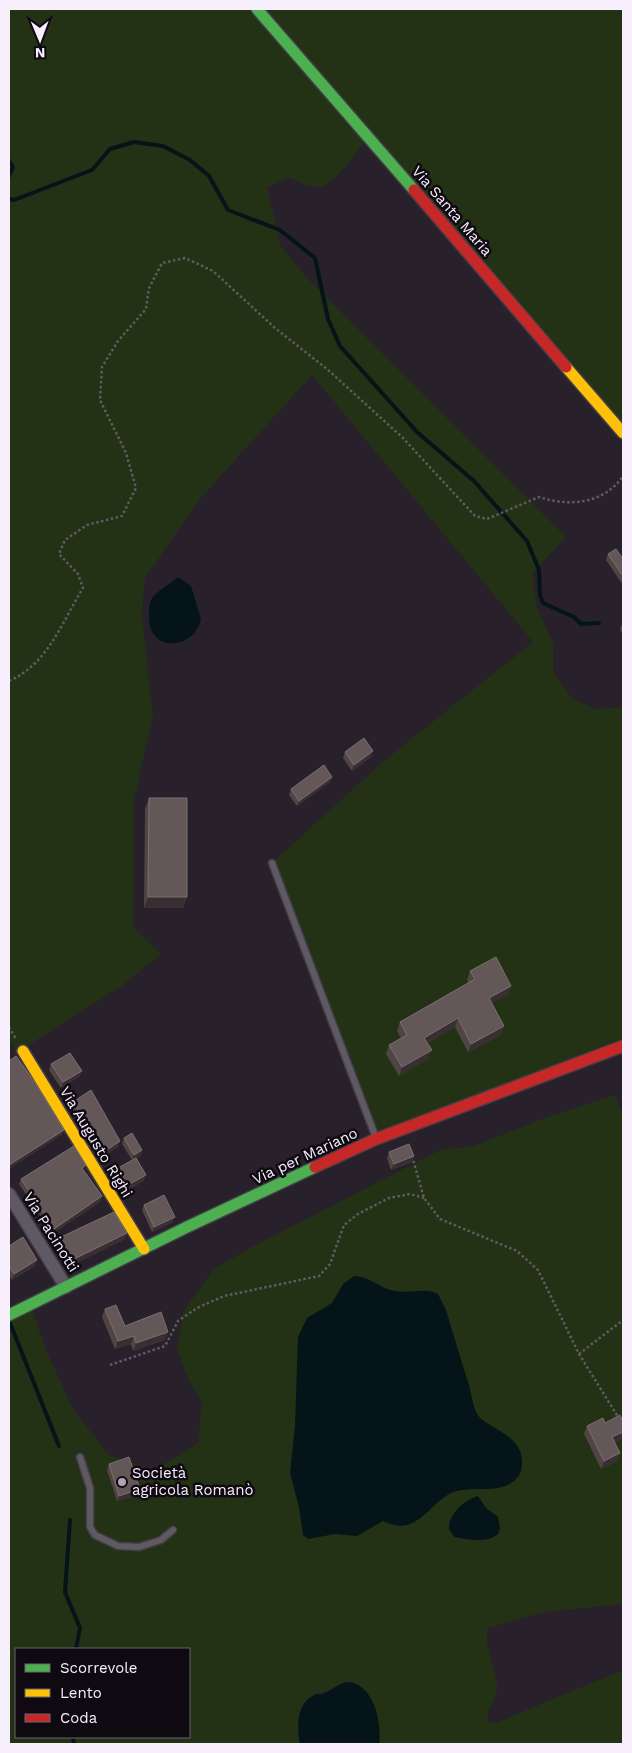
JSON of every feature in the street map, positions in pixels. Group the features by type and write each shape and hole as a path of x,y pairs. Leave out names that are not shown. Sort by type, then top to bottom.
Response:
{"street":[{"name":"Via Santa Maria","path":"256,9 623,433"},
{"name":"Via per Mariano","path":"9,1315 376,1139 623,1046"},
{"name":"Via Augusto Righi","path":"23,1051 144,1249"},
{"name":"Via Pacinotti","path":"9,1194 66,1287"}],"lane":[{"path":"272,863 376,1139"},
{"path":"80,1457 90,1488 90,1527 95,1535 118,1546 139,1546 161,1540 173,1530"}],"path":[{"path":"9,681 18,677 46,653 83,588 78,574 59,554 65,540 88,525 122,516 136,488 126,453 100,400 102,367 118,341 146,309 149,288 162,263 184,258 213,271 275,328 327,370 402,437 475,516 487,519 539,497 558,503 583,503 617,485 623,476"},
{"path":"412,1154 424,1198 440,1219 517,1251 538,1270 579,1354 623,1425"},
{"path":"110,1365 165,1346 178,1321 196,1308 224,1296 319,1276 330,1264 344,1225 358,1214 389,1198 410,1194 424,1198"},
{"path":"579,1354 623,1320"}],"green space":[{"path":"9,9 623,9 623,433 368,137 347,165 328,184 318,187 288,177 267,188 281,246 305,276 566,537 532,574 537,607 553,643 553,671 572,698 595,709 623,707 623,1038 375,1134 272,863 385,760 533,642 312,375 200,499 145,578 142,614 153,717 134,800 133,926 161,954 123,985 16,1053 9,1039"},
{"path":"615,1095 623,1115 623,1604 544,1612 488,1628 487,1643 497,1687 496,1695 487,1717 490,1723 498,1722 623,1670 623,1744 379,1744 379,1726 370,1697 357,1684 348,1682 315,1695 303,1705 298,1724 300,1744 9,1744 9,1321 32,1309 46,1350 73,1409 109,1455 154,1470 198,1443 202,1403 187,1376 177,1350 183,1312 214,1269 252,1247 440,1150 473,1146 553,1115"}],"shaded area":[{"path":"178,577 191,586 201,619 197,630 190,637 181,642 163,642 156,637 151,628 149,608 155,594"},
{"path":"354,1276 365,1278 390,1290 406,1292 428,1291 438,1294 446,1310 476,1412 480,1418 509,1437 516,1444 521,1453 522,1468 517,1478 508,1485 490,1489 462,1490 446,1496 418,1520 410,1524 403,1526 394,1525 383,1521 357,1536 335,1534 308,1539 303,1535 299,1507 290,1473 295,1426 298,1337 307,1318 332,1303 343,1284"},
{"path":"478,1496 486,1508 498,1517 500,1528 498,1534 483,1540 454,1537 449,1529 451,1518 458,1508 468,1500"},
{"path":"346,1682 356,1684 370,1696 379,1725 379,1744 300,1744 298,1723 304,1704 316,1694 325,1693"}],"building":[{"path":"616,549 623,559 623,576 608,554"},
{"path":"364,738 373,751 354,765 345,752"},
{"path":"324,765 332,777 299,801 291,789"},
{"path":"149,798 187,798 187,897 148,897"},
{"path":"496,957 511,986 489,998 504,1026 471,1044 458,1018 424,1038 432,1050 402,1067 389,1045 407,1035 400,1022 475,979 470,971"},
{"path":"70,1053 82,1071 63,1082 51,1064"},
{"path":"16,1056 36,1084 64,1130 9,1165 9,1061"},
{"path":"91,1090 120,1141 104,1152 73,1102"},
{"path":"132,1133 142,1150 134,1155 124,1138"},
{"path":"409,1144 414,1156 394,1164 389,1152"},
{"path":"74,1146 86,1165 82,1168 102,1196 54,1229 21,1179"},
{"path":"136,1158 146,1175 128,1185 118,1168"},
{"path":"164,1195 175,1217 154,1227 144,1205"},
{"path":"114,1212 127,1233 70,1261 59,1238"},
{"path":"23,1237 37,1260 14,1274 9,1266 9,1246"},
{"path":"116,1305 125,1326 161,1312 168,1332 136,1343 134,1336 118,1341 105,1309"},
{"path":"620,1415 623,1422 623,1432 612,1437 620,1453 604,1461 587,1426 603,1418 605,1423"},
{"name":"Società agricola Romanò","path":"129,1457 140,1489 119,1496 109,1464"}],"waterway":[{"path":"9,199 14,200 92,170 110,149 134,142 163,146 190,160 209,176 228,210 280,230 315,258 328,319 340,346 417,432 474,481 527,541 539,570 540,595 543,603 574,617 581,624 599,623"},
{"path":"9,161 13,167 9,176"},
{"path":"10,1323 59,1446"},
{"path":"70,1520 65,1592 80,1628 76,1648"},
{"path":"73,1738 74,1744"}],"traffic: fast":[{"path":"257,9 414,190"},
{"path":"9,1315 187,1227 315,1167"}],"traffic: slow":[{"path":"566,367 623,433"},
{"path":"23,1051 144,1249"}],"traffic: jam":[{"path":"414,190 566,367"},
{"path":"315,1167 376,1139 623,1046"}],"place":[{"name":"Società agricola Romanò","path":"122,1482"}]}
